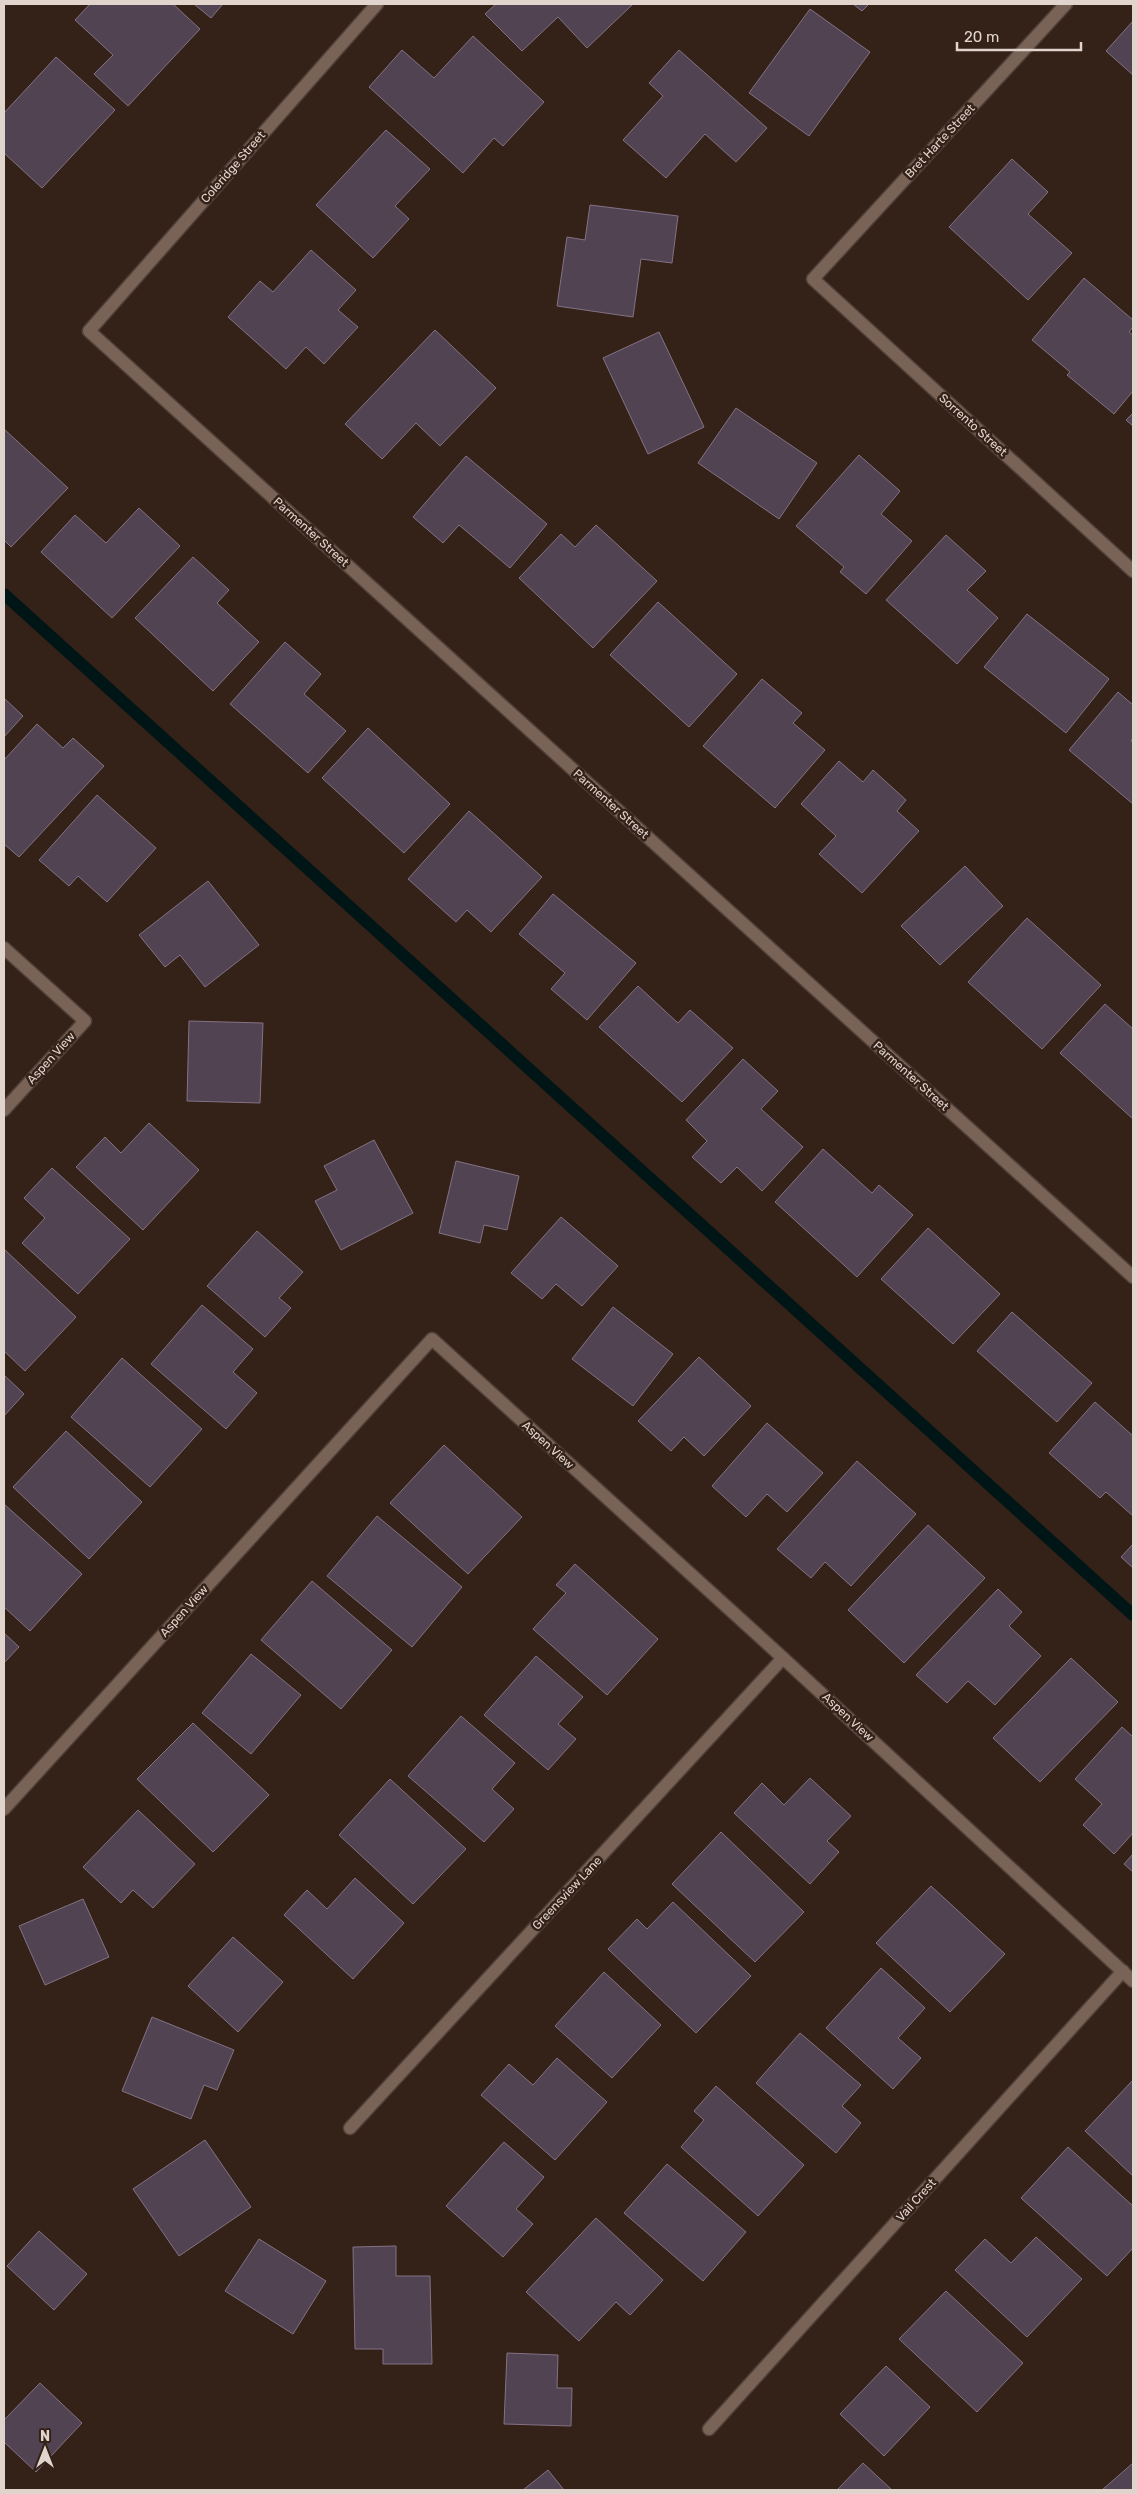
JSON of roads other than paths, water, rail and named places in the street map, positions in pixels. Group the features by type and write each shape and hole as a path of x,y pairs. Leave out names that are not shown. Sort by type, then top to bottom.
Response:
{"street":[{"name":"Coleridge Street","path":"89,331 377,4"},
{"name":"Bret Harte Street","path":"813,279 1066,4"},
{"name":"Sorrento Street","path":"813,279 1133,571"},
{"name":"Parmenter Street","path":"89,331 1133,1277"},
{"name":"Aspen View","path":"4,948 85,1021 4,1110"},
{"name":"Aspen View","path":"4,1810 432,1339 783,1658 1133,1981"},
{"name":"Greensview Lane","path":"350,2128 783,1658"},
{"name":"Vail Crest","path":"709,2429 1123,1971"}],"waterway":[{"path":"4,594 1133,1615"}]}
